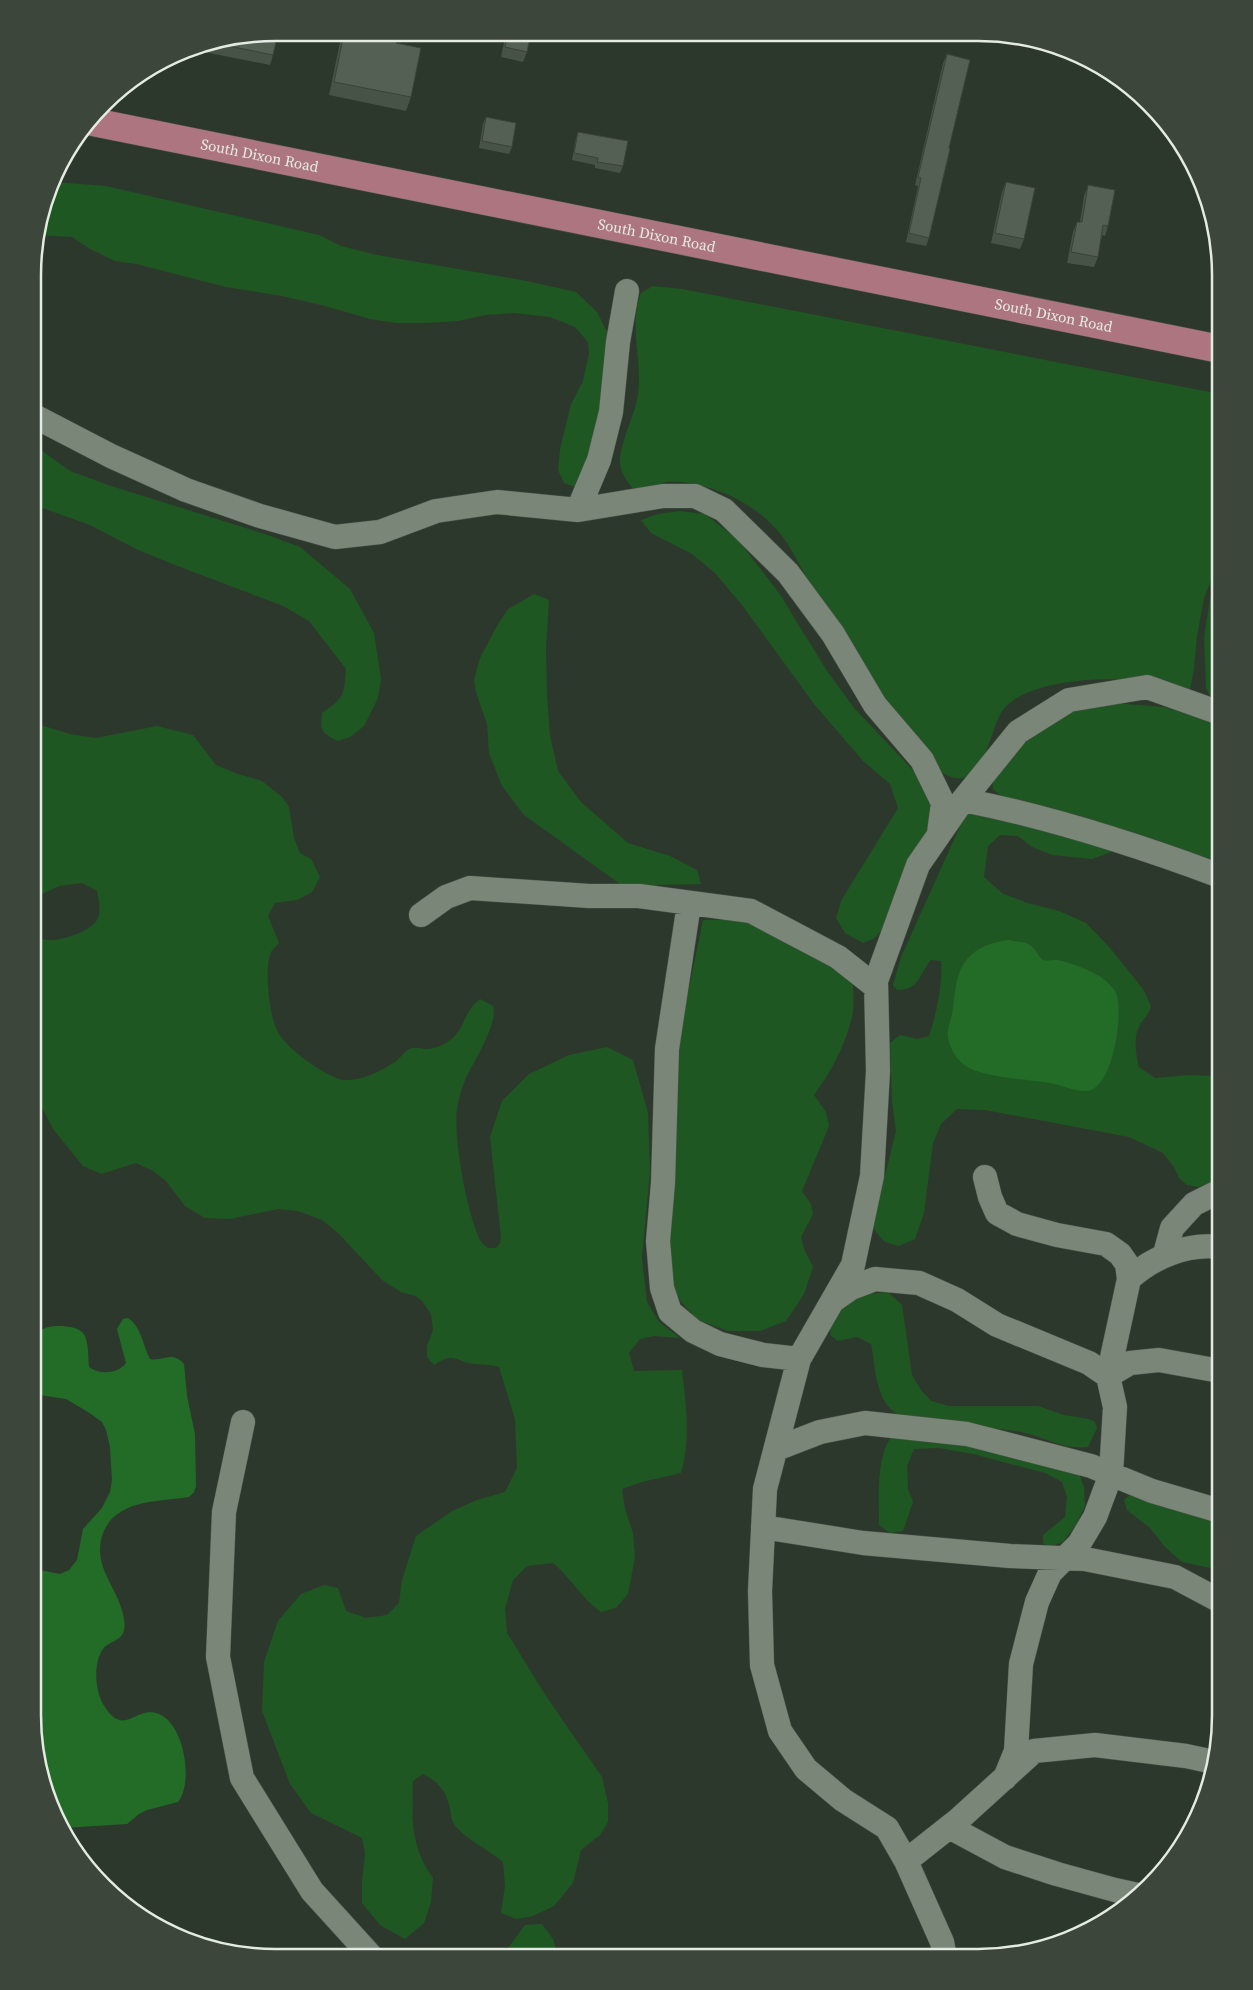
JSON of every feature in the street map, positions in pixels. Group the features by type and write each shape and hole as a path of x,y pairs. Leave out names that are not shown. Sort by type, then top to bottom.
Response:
{"main road":[{"name":"South Dixon Road","path":"98,123 1212,347"}],"lane":[{"path":"578,510 599,460 611,412 618,342 628,292"},
{"path":"41,420 111,456 186,490 260,516 335,536 380,532 436,511 497,502 578,510 663,496 696,496 724,510 788,573 832,634 875,705 922,760 943,803 939,835"},
{"path":"943,1949 906,1861 887,1828 843,1800 806,1769 780,1731 762,1665 760,1591 765,1489 799,1359 853,1264 872,1176 878,1071 876,981 918,865 963,800 1018,732 1069,700 1147,687 1212,709"},
{"path":"963,800 988,805 1118,841 1212,873"},
{"path":"421,915 446,897 470,888 590,896 639,896 751,911 838,957 876,987"},
{"path":"689,904 667,1049 663,1183 658,1241 662,1288 670,1312 693,1331 720,1344 754,1353 799,1359"},
{"path":"985,1176 990,1197 997,1212 1017,1224 1057,1235 1106,1244 1120,1254 1127,1264 1129,1279 1108,1376 1115,1407 1112,1474 1095,1517 1078,1544 1050,1573 1037,1602 1021,1664 1016,1751 1005,1778"},
{"path":"1165,1254 1172,1228 1194,1204 1212,1195"},
{"path":"1129,1279 1140,1268 1165,1254 1212,1246"},
{"path":"832,1302 851,1288 875,1279 919,1283 957,1300 997,1324 1089,1363 1108,1376"},
{"path":"1108,1376 1130,1363 1159,1360 1212,1370"},
{"path":"243,1422 224,1512 218,1657 242,1778 312,1891 365,1949"},
{"path":"776,1449 820,1432 865,1423 966,1434 1024,1447 1091,1466 1152,1492 1212,1509"},
{"path":"763,1527 863,1543 1010,1556 1085,1559 1175,1577 1212,1597"},
{"path":"906,1861 949,1827 1034,1751 1095,1745 1186,1756 1207,1760"},
{"path":"949,1827 1005,1857 1057,1874 1129,1893"}],"shaded area":[{"path":"60,183 106,186 319,235 341,246 377,255 527,281 576,292 597,312 610,338 602,427 575,487 564,483 558,470 560,449 571,404 583,381 589,353 588,342 575,327 550,317 514,313 485,315 458,321 425,323 396,323 370,319 282,296 226,287 136,264 115,261 90,249 72,237 45,235 49,215"},
{"path":"653,286 682,289 1212,392 1212,578 1204,598 1190,690 1147,681 1120,679 1064,683 1038,689 1017,698 1003,710 984,757 978,768 970,775 959,778 946,775 940,771 922,752 887,705 791,549 782,536 763,516 728,495 702,486 669,482 649,488 633,489 624,476 620,466 621,454 638,395 639,369 636,318 637,305 641,293"},
{"path":"41,450 70,471 300,547 350,589 374,633 381,679 378,698 364,726 350,737 338,741 323,731 321,724 322,713 342,695 346,669 309,621 283,606 136,549 90,525 41,508"},
{"path":"680,511 705,514 738,540 779,593 827,671 854,708 927,785 931,805 931,821 889,922 875,938 863,943 845,933 836,918 841,901 898,808 890,784 863,761 814,704 742,605 715,573 692,554 651,533 641,520 658,514"},
{"path":"534,594 549,600 546,648 547,695 550,736 558,771 581,802 628,843 670,856 697,870 701,884 652,885 646,888 620,884 524,815 502,786 489,753 487,724 474,680 480,658 508,609"},
{"path":"1212,594 1212,698 1206,688 1204,637"},
{"path":"1112,703 1164,707 1212,722 1212,860 1093,823 1005,799 993,789 992,778 1019,737 1057,714"},
{"path":"41,725 70,734 96,738 157,726 193,735 216,765 262,781 282,797 289,807 294,838 300,853 311,859 320,877 312,892 297,900 275,903 268,916 279,943 271,952 269,959 270,1003 277,1030 295,1052 331,1076 343,1080 355,1079 382,1070 395,1062 409,1049 432,1048 441,1046 449,1041 455,1036 469,1011 480,999 493,1006 494,1014 488,1034 461,1092 457,1106 456,1122 459,1156 470,1212 480,1240 488,1248 496,1248 500,1243 501,1237 490,1137 502,1101 529,1074 569,1055 607,1047 633,1060 648,1113 650,1171 642,1258 647,1302 659,1322 680,1338 654,1336 640,1339 629,1353 634,1371 682,1370 687,1422 686,1447 681,1473 642,1482 622,1489 625,1509 633,1533 635,1557 628,1594 616,1608 601,1612 594,1607 553,1563 527,1566 513,1580 505,1609 507,1633 546,1696 602,1777 608,1803 608,1822 600,1835 581,1850 573,1883 554,1906 533,1916 516,1919 501,1913 505,1886 503,1862 469,1839 458,1829 452,1821 449,1803 444,1793 434,1780 423,1774 413,1781 412,1808 416,1843 425,1866 433,1878 431,1902 424,1923 405,1939 380,1925 362,1903 365,1853 362,1838 311,1813 290,1784 262,1711 264,1662 278,1621 301,1594 324,1585 338,1588 346,1611 366,1618 387,1615 399,1603 402,1580 416,1536 452,1511 477,1500 505,1492 517,1468 515,1419 499,1367 468,1363 455,1358 446,1359 434,1365 427,1357 427,1346 433,1330 431,1314 422,1301 415,1296 401,1292 382,1280 338,1233 322,1220 298,1211 278,1209 230,1219 205,1218 185,1206 166,1181 153,1171 136,1163 101,1174 83,1166 53,1129 41,1106 41,939 55,940 84,931 95,923 98,918 99,904 97,891 82,883 59,886 41,895"},
{"path":"967,811 987,813 1110,848 1111,852 1092,859 1052,855 1032,847 1018,836 1000,835 988,846 984,877 1002,893 1027,903 1059,911 1086,923 1110,948 1143,989 1151,1006 1140,1024 1136,1037 1139,1067 1155,1078 1189,1075 1212,1076 1212,1181 1199,1187 1187,1185 1179,1178 1174,1167 1163,1153 1129,1137 985,1110 957,1109 941,1124 933,1143 924,1213 915,1239 899,1246 885,1242 875,1231 871,1219 880,1196 896,1131 892,1102 890,1043 900,1035 917,1039 929,1036 941,979 941,961 931,960 915,984 905,989 897,990 893,985 901,957"},
{"path":"703,920 751,920 813,950 853,981 853,1012 847,1035 833,1066 814,1095 826,1112 829,1126 802,1191 811,1204 813,1214 801,1237 804,1249 813,1267 804,1294 786,1321 760,1331 728,1331 698,1320 681,1302 670,1281 672,1083 682,1022"},
{"path":"1009,940 1029,944 1043,960 1064,961 1093,972 1105,980 1115,992 1118,1003 1118,1016 1114,1049 1104,1078 1096,1087 1082,1091 1050,1083 979,1072 959,1061 953,1051 948,1031 961,968 971,955 984,946"},
{"path":"888,1292 902,1305 912,1375 921,1390 931,1401 949,1406 1038,1406 1064,1415 1089,1419 1095,1422 1097,1428 1088,1447 1071,1447 1025,1433 917,1420 894,1412 887,1405 879,1389 871,1344 857,1337 838,1341 830,1335 836,1313 842,1306 857,1297"},
{"path":"128,1318 136,1326 150,1359 171,1357 184,1364 187,1396 195,1434 196,1486 194,1492 189,1497 138,1504 116,1515 108,1524 102,1536 101,1560 120,1605 125,1624 123,1634 103,1649 96,1669 96,1677 98,1691 103,1704 110,1714 117,1719 130,1719 151,1712 159,1714 168,1720 175,1729 184,1754 185,1781 183,1793 178,1802 147,1810 127,1824 70,1828 59,1804 49,1775 43,1745 41,1715 41,1570 60,1574 69,1570 77,1560 83,1529 102,1508 110,1492 112,1480 110,1447 102,1422 66,1399 41,1395 41,1331 49,1327 62,1326 72,1327 80,1331 86,1340 89,1367 93,1370 108,1372 123,1367 126,1363 117,1329 123,1319"},
{"path":"923,1434 1078,1471 1084,1487 1085,1506 1075,1526 1063,1542 1049,1547 1043,1543 1043,1535 1065,1517 1067,1497 1062,1482 1045,1473 973,1454 939,1448 914,1449 907,1466 908,1489 913,1502 903,1531 890,1533 879,1525 879,1479 886,1446 891,1437"},
{"path":"1130,1495 1212,1516 1212,1568 1182,1562 1165,1547 1150,1528 1127,1510 1124,1500"},
{"path":"542,1924 553,1939 556,1949 507,1949 525,1925"}],"building":[{"path":"276,41 273,55 229,46"},
{"path":"342,41 396,41 396,43 421,48 411,97 334,82"},
{"path":"506,41 529,41 527,52 505,47"},
{"path":"947,54 970,60 929,238 909,233 921,178 918,177"},
{"path":"486,117 516,123 512,147 482,141"},
{"path":"578,132 628,141 623,166 597,162 598,158 574,153"},
{"path":"1006,182 1035,188 1024,239 995,233"},
{"path":"1088,185 1115,190 1108,226 1103,225 1098,257 1071,252 1077,222 1082,222"}]}
